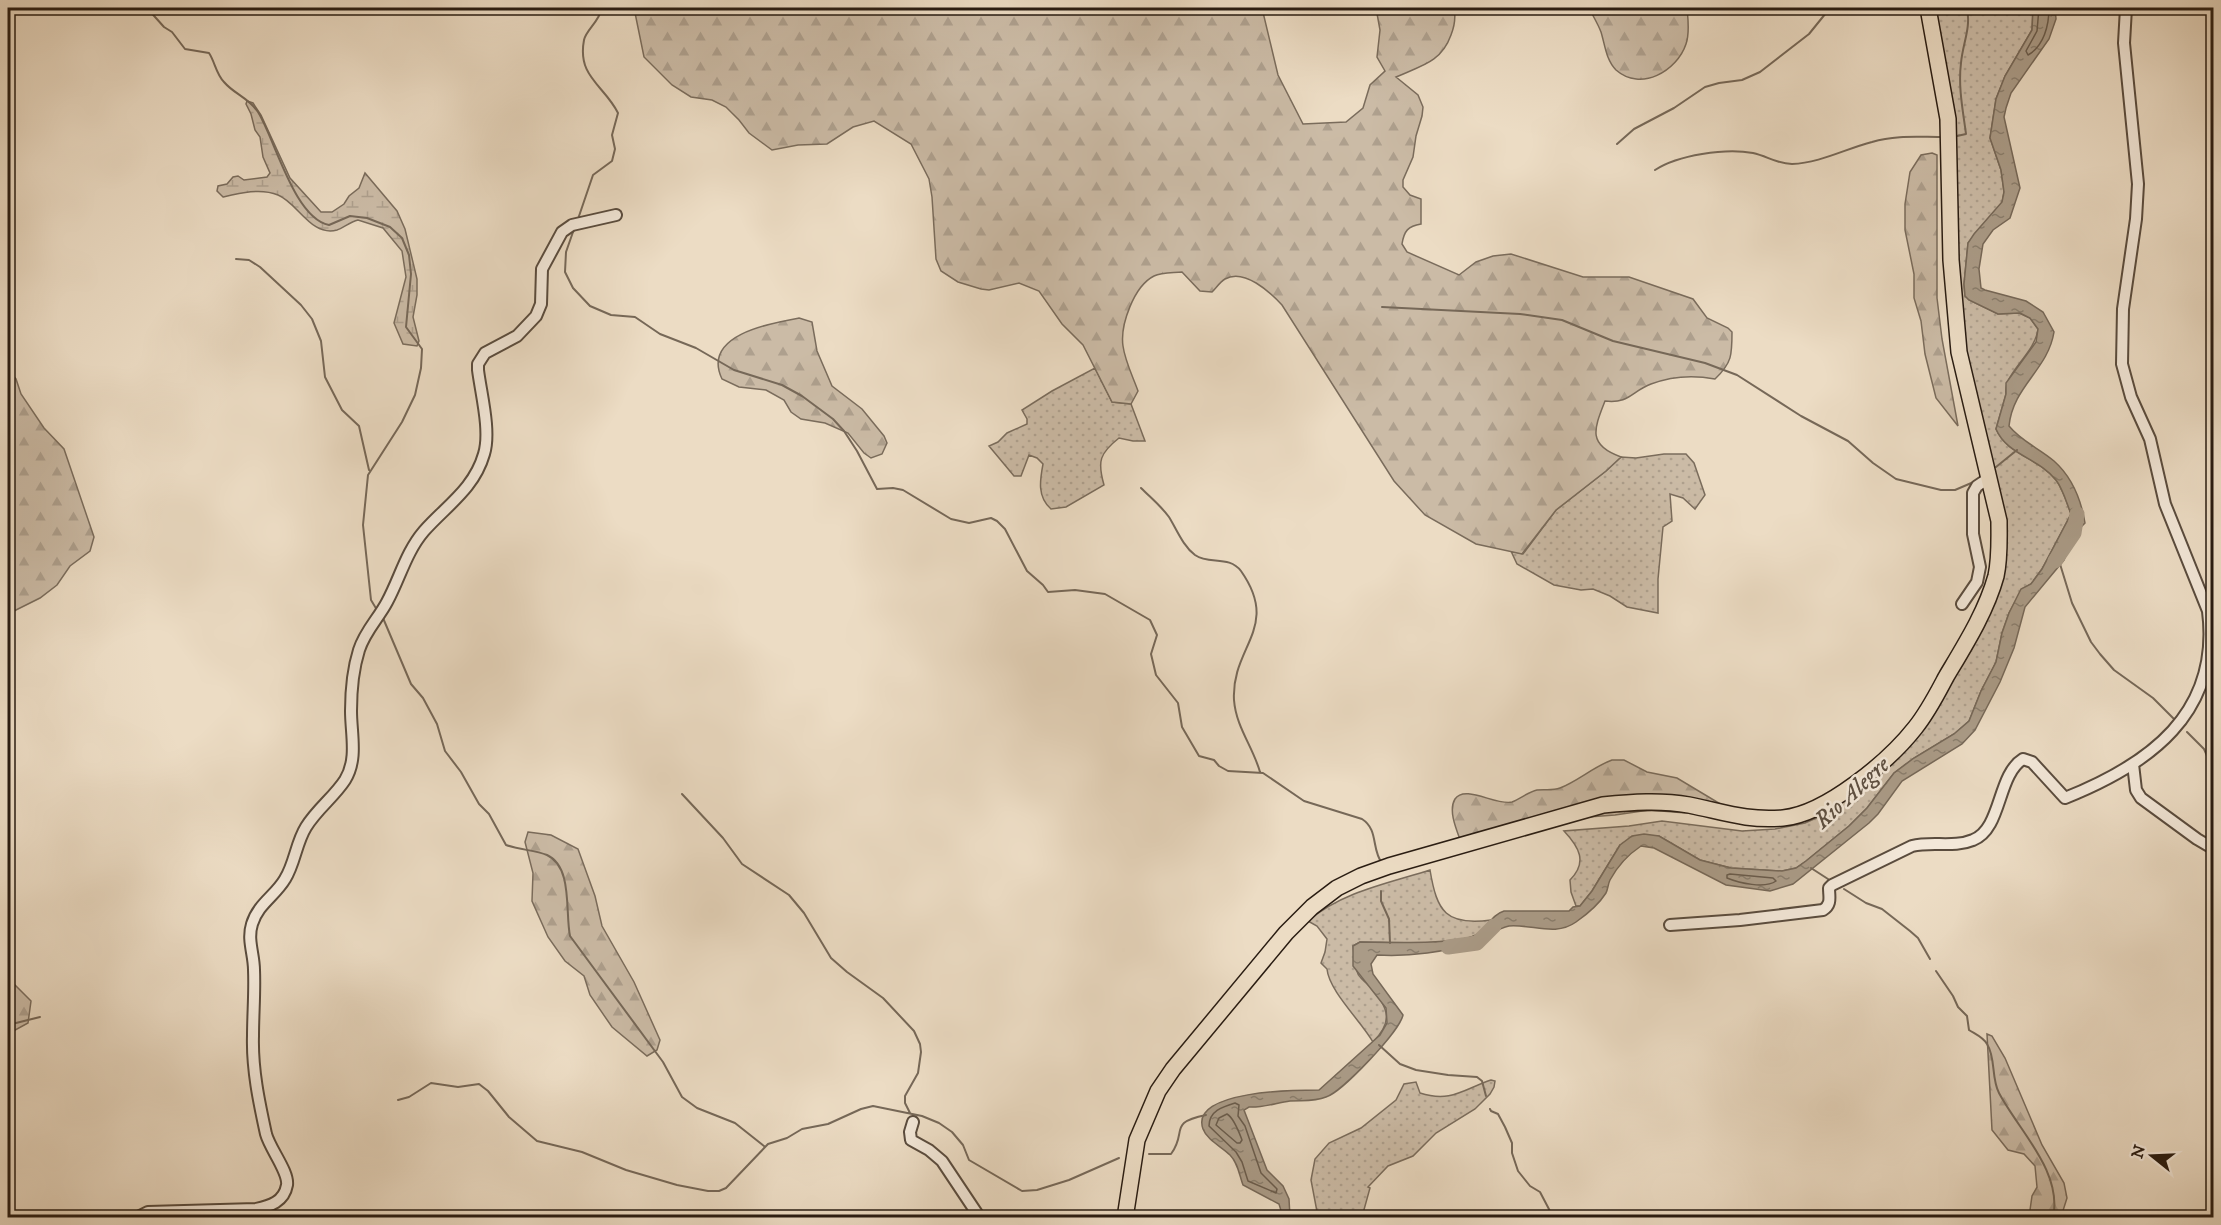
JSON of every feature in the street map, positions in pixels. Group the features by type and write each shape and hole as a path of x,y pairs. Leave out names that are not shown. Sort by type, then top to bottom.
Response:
{"highway":[{"path":"1125,1218 1137,1140 1158,1091 1173,1069 1287,933 1312,907 1337,888 1389,866 1603,806 1632,801 1688,805 1735,817 1759,819 1785,818 1811,812 1833,799 1876,767 1902,744 1917,726 1984,610 1996,574 1999,550 1999,521 1959,352 1951,260 1948,119 1928,8"}],"street":[{"path":"1670,925 1740,920 1823,910 1830,902 1829,888 1832,885 1912,846 1974,840 1987,828 2011,770 2023,759 2032,762 2065,798 2133,764 2161,746 2174,735 2193,711 2205,684 2213,649 2208,611 2165,504 2150,438 2131,397 2122,364 2123,309 2136,219 2138,184 2124,43 2126,8"},
{"path":"136,1218 148,1212 256,1209 269,1206 282,1197 286,1188 286,1175 268,1141 256,1088 254,970 249,936 253,920 260,906 284,880 298,843 311,819 338,789 348,774 353,758 351,710 353,678 366,633 388,599 411,550 423,532 459,498 482,461 486,440 478,370 480,360 486,353 518,336 536,316 541,304 542,268 562,232 573,225 616,215"},
{"path":"1962,604 1977,582 1980,567 1973,534 1973,493 1977,486 1989,478"},
{"path":"2133,764 2136,790 2141,798 2214,849"},
{"path":"913,1122 910,1132 911,1140 929,1150 942,1161 980,1218"},
{"path":"1066,1218 1078,1218"}],"green space":[{"path":"634,8 1262,8 1278,75 1303,124 1346,122 1363,108 1370,85 1385,71 1377,57 1380,30 1376,8 1454,8 1453,28 1442,52 1429,62 1396,77 1418,95 1423,107 1413,157 1403,180 1403,187 1410,195 1421,199 1421,224 1405,232 1403,239 1402,244 1407,252 1459,275 1476,262 1493,256 1511,254 1583,277 1629,277 1693,299 1707,318 1732,332 1730,358 1715,379 1691,377 1667,379 1651,384 1620,401 1605,401 1598,420 1596,435 1603,447 1621,457 1556,510 1522,554 1476,544 1425,515 1394,481 1282,305 1256,283 1232,276 1223,280 1212,292 1200,291 1182,272 1160,274 1147,281 1140,288 1130,307 1123,337 1125,357 1138,391 1131,404 1112,402 1083,345 1062,324 1039,291 1019,283 989,290 981,289 958,282 941,271 936,259 929,179 911,144 874,121 853,127 827,144 798,145 772,150 749,133 726,107 712,100 691,97 672,85 644,57"},
{"path":"1589,8 1687,8 1686,44 1675,63 1657,75 1647,79 1626,76 1616,70 1610,62 1601,32"},
{"path":"1932,8 1952,8 1956,11 1968,12 1980,8 2033,8 2032,30 2005,76 1996,99 1990,138 2001,170 2004,192 2002,203 1968,243 1964,284 1965,296 1969,300 1998,314 2019,313 2030,318 2038,329 2031,347 2006,386 2006,394 1996,429 2001,438 2015,451 2041,466 2056,480 2071,514 2042,569 2031,584 2022,589 2009,613 1996,662 1969,721 1954,734 1894,773 1867,808 1849,826 1806,861 1796,868 1782,871 1731,868 1700,860 1659,836 1620,845 1592,891 1580,906 1576,906 1570,880 1576,873 1580,861 1574,843 1564,831 1662,821 1742,831 1775,829 1805,823 1823,815 1855,793 1931,712 2001,553 1965,376 1953,187"},
{"path":"247,101 253,103 261,115 290,178 321,212 332,212 344,204 349,196 359,188 365,173 397,211 405,229 417,279 413,317 419,341 417,346 403,344 394,323 406,277 402,251 383,228 358,220 337,230 328,231 312,224 278,195 258,192 223,197 217,191 218,186 227,184 233,177 238,176 244,180 267,177 270,173 263,157 260,137 255,130 246,104"},
{"path":"1932,153 1937,155 1937,298 1958,426 1936,398 1925,354 1921,321 1914,298 1914,274 1905,230 1905,204 1910,172 1921,155"},
{"path":"799,318 812,322 817,351 832,386 862,409 884,436 887,443 882,454 871,458 848,433 825,423 801,419 791,412 784,400 766,390 739,387 722,379 718,364 721,352 730,342 757,328"},
{"path":"8,363 9,371 16,379 21,394 44,428 64,449 94,537 90,551 70,566 57,585 40,598 8,614"},
{"path":"1095,368 1112,402 1131,404 1145,441 1119,438 1108,448 1102,458 1101,470 1104,485 1066,507 1051,509 1042,494 1043,464 1037,458 1029,455 1021,476 1014,476 989,446 998,442 1007,433 1027,424 1022,410"},
{"path":"1686,454 1694,463 1705,495 1695,509 1683,498 1670,494 1672,521 1663,527 1658,579 1658,613 1627,607 1593,589 1581,590 1554,585 1517,564 1511,551 1523,554 1556,510 1621,457 1636,458"},
{"path":"1612,760 1624,760 1647,772 1677,778 1727,808 1698,814 1649,810 1588,817 1463,848 1454,824 1452,810 1455,799 1460,795 1473,794 1498,801 1512,802 1534,791 1560,788"},
{"path":"528,832 551,835 578,849 595,896 602,926 634,982 660,1040 657,1050 647,1056 612,1027 590,995 584,976 565,961 548,937 532,901 533,873 525,842"},
{"path":"1430,870 1436,896 1446,913 1463,921 1491,920 1479,933 1463,939 1418,943 1360,942 1353,946 1358,974 1372,988 1385,1009 1384,1028 1373,1042 1333,987 1327,969 1321,963 1327,939 1317,926 1308,921 1321,911 1350,896"},
{"path":"8,978 31,1001 28,1023 8,1034"},
{"path":"1987,1034 1992,1036 2005,1058 2042,1145 2064,1183 2067,1198 2061,1217 2029,1217 2032,1196 2037,1187 2035,1166 2024,1154 2008,1150 1992,1130"},
{"path":"1491,1080 1495,1081 1494,1087 1475,1109 1436,1133 1413,1156 1388,1166 1368,1187 1370,1188 1362,1217 1318,1217 1311,1180 1315,1159 1329,1143 1361,1128 1396,1100 1404,1084 1416,1082 1420,1093 1431,1096 1449,1096"}],"water":[{"path":"2033,8 2055,8 2056,19 2049,39 2011,93 2006,108 2004,117 2020,188 2010,218 1993,230 1983,244 1979,269 1981,288 2026,301 2043,312 2054,332 2045,357 2017,400 2009,426 2054,461 2066,474 2078,497 2085,523 2066,542 2067,552 2064,560 2025,607 2014,648 2000,682 1975,730 1962,744 1902,781 1869,823 1793,884 1770,891 1726,885 1654,848 1641,846 1616,870 1600,901 1584,916 1568,926 1552,929 1509,926 1476,942 1452,949 1427,953 1377,955 1371,964 1373,974 1403,1015 1382,1047 1334,1093 1322,1099 1290,1101 1249,1107 1244,1110 1267,1170 1283,1186 1289,1199 1290,1217 1283,1217 1279,1204 1243,1185 1233,1158 1205,1133 1203,1116 1212,1106 1248,1095 1319,1090 1380,1035 1387,1023 1386,1008 1353,966 1353,946 1360,942 1420,942 1467,938 1476,935 1496,915 1504,911 1569,911 1573,907 1580,906 1592,891 1620,845 1632,836 1644,834 1659,836 1700,860 1731,868 1782,871 1796,868 1849,826 1867,808 1894,773 1954,734 1969,721 1996,662 2009,613 2021,589 2031,584 2042,569 2071,514 2056,480 2041,466 2015,451 2001,438 1996,429 2006,394 2006,383 2036,342 2038,329 2030,318 2020,313 1998,314 1969,300 1965,296 1964,284 1968,243 2002,202 2004,192 2001,170 1990,138 1996,99 2005,76 2032,30"}],"waterway":[{"path":"147,8 164,27 172,32 185,49 209,53 221,79 254,107 296,193 317,219 329,225 350,216 367,218 390,227 402,238 409,255 411,274 406,327 422,349 421,368 415,395 402,422 368,475 363,525 371,600 377,610"},
{"path":"578,219 593,175 612,161 615,149 612,135 618,113 588,72 583,53 585,36 602,8"},
{"path":"1617,144 1634,129 1674,108 1705,87 1742,80 1760,72 1809,34 1830,8"},
{"path":"1957,136 1966,134 1960,72 1968,22 1967,8"},
{"path":"1655,170 1676,160 1716,152 1753,153 1792,164 1822,158 1889,138 1940,137"},
{"path":"573,232 566,252 565,272 573,288 590,306 611,315 635,317 660,334 696,348 734,370 782,385 802,396 833,419 844,431 877,489 903,490 951,519 969,523 991,518 997,521 1005,529 1027,571 1048,592 1075,590 1105,594 1150,620 1157,635 1151,654 1156,675 1178,703 1182,727 1199,756 1214,760 1228,771 1263,773 1304,801 1362,819 1371,829 1382,863"},
{"path":"236,259 249,260 260,267 301,305 312,319 321,341 325,377 342,410 359,426 369,470"},
{"path":"1382,307 1520,314 1562,320 1613,341 1705,363 1737,375 1801,416 1848,441 1896,479 1941,490 1955,490 1976,481"},
{"path":"1996,467 2017,450"},
{"path":"1141,488 1166,513 1195,555 1236,566 1252,591 1256,608 1256,623 1239,665 1234,700 1241,728 1260,772"},
{"name":"Rio Alegre","path":"2055,561 2074,533 2077,514"},
{"path":"2060,564 2072,603 2091,642 2114,670 2153,698 2176,721"},
{"path":"383,618 411,684 423,698 437,724 445,751 461,772 479,804 489,814 506,845 547,855 561,869 566,891 570,936 663,1062 682,1097 697,1108 735,1123 764,1146"},
{"path":"2187,732 2214,763"},
{"path":"682,794 723,838 742,864 789,895 804,913 831,958 883,998 914,1031 921,1052 918,1073 905,1096 905,1103 910,1113"},
{"path":"1811,868 1828,879"},
{"path":"1844,889 1866,903 1882,909 1910,931 1918,938 1930,959"},
{"path":"1381,891 1381,901 1389,919 1390,943"},
{"name":"Rio Alegre","path":"1448,947 1477,943 1494,926"},
{"path":"1936,971 1958,1007 1967,1016 1969,1030 1987,1044 1999,1093 2046,1168 2052,1184 2053,1218"},
{"path":"8,1025 40,1017"},
{"path":"1379,1045 1400,1064 1416,1070 1477,1077 1482,1081 1486,1096"},
{"path":"398,1100 409,1097 431,1083 458,1087 479,1084 488,1091 509,1117 537,1141 582,1152 626,1170 677,1185 708,1191 719,1191 726,1188 768,1144 787,1138 802,1129 828,1124 873,1106 922,1116 939,1123 952,1132 963,1145 969,1160 1022,1191 1037,1190 1069,1180 1119,1158"},
{"path":"1490,1109 1498,1114 1505,1127 1512,1143 1512,1153 1518,1171 1530,1186 1540,1192 1551,1213 1560,1218"},
{"path":"1149,1154 1171,1154 1176,1146 1182,1125 1186,1121 1206,1115"}]}
